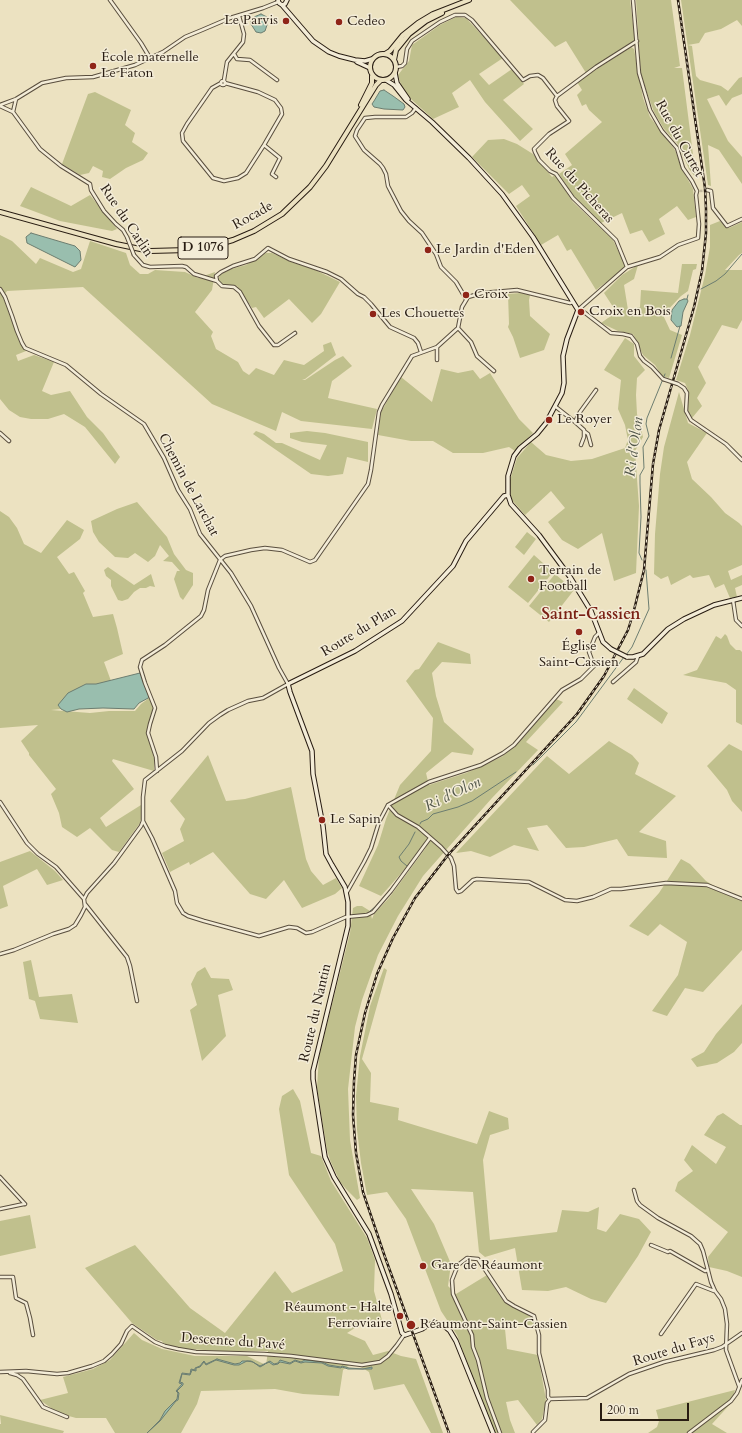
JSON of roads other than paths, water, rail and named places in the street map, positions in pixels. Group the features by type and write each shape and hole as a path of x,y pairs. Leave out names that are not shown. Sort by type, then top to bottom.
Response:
{"main road":[{"path":"470,0 434,17 420,25 410,34 396,50 394,60 396,67 395,73 390,79 381,80 372,75 370,63 372,59 380,54 385,54 390,51 404,35 418,23 433,14 470,0"},
{"path":"385,54 394,60"},
{"name":"Rocade","path":"355,118 372,83 372,75"},
{"name":"Rocade","path":"0,212 139,249 182,251 222,244 244,236 282,214 310,187 326,166 376,85 381,80"}],"street":[{"path":"110,0 150,58"},
{"name":"Rue du Curtet","path":"627,267 660,257 678,245 698,238 699,224 696,195 698,191 683,168 677,148 662,130 650,110 639,73 633,0"},
{"path":"0,106 16,100 42,83 66,78 95,77 135,65 185,38 278,1 305,32 322,47 339,56 355,60 365,61 372,59"},
{"path":"282,5 287,1"},
{"path":"287,1 288,12"},
{"name":"Rue du Picheras","path":"396,67 404,64 407,49 412,42 440,22 455,15 465,15 472,20 523,80 530,76 538,75 543,78 557,96 555,100 557,106 569,121 549,134 534,149 535,152 539,160 550,171 556,174 573,198 616,240 627,267"},
{"path":"223,82 227,62 243,42 244,34 239,16"},
{"path":"557,96 596,67 637,41"},
{"path":"234,54 237,59 250,60 277,80"},
{"path":"355,60 370,68"},
{"path":"395,73 397,84 411,103"},
{"path":"386,80 394,85 403,96 476,164 502,194 579,309 611,333 631,336 637,344 640,356 644,361 663,379 678,384 684,388 687,393 686,411 691,420 726,444 742,460"},
{"path":"223,82 258,92 275,100 281,108 282,114 264,146 246,173 238,178 224,181 212,178 183,141 182,133 186,124 212,88 223,82"},
{"path":"13,112 16,100"},
{"name":"Rue du Carlin","path":"0,106 13,112 40,149 61,166 90,184 90,190 104,211 123,230 134,256 143,266 182,266 186,267 194,274 217,281 222,286 234,287 240,292 259,326 274,345 278,346 295,333"},
{"path":"416,108 412,113 406,116 365,118 355,136 364,150 383,168 386,174 387,184 401,211 422,233 436,254 441,267 456,282 466,299"},
{"path":"264,146 280,158 272,174 276,177"},
{"path":"707,190 712,191 713,208 727,226 742,219"},
{"path":"217,281 216,276 221,272 233,266 255,259 268,248 289,259 340,278 358,294 364,297 390,327 414,338 421,352"},
{"path":"627,267 579,309 564,348 564,382 562,393 556,407 549,420 520,448 511,462 508,476 508,495 511,504 539,535 570,577 588,605 602,642 611,649 627,657 642,654 668,629 684,619 707,608 742,598"},
{"name":"Chemin de Larchat","path":"0,289 10,310 16,331 25,348 66,366 101,394 144,424 164,458 178,490 190,509 200,534 220,559 252,606 279,668 288,684"},
{"path":"157,771 156,757 148,733 155,708 140,668 142,660 165,645 202,616 208,590 220,559 226,556 265,548 282,550 310,562 315,560 368,484 372,470 379,412 408,361 412,356 437,347 458,328 462,307 468,297 482,293 517,290 570,303 573,302"},
{"path":"458,328 471,342 477,356 494,370"},
{"path":"437,347 437,360"},
{"path":"575,422 584,406 596,390"},
{"path":"556,407 588,434 591,445"},
{"path":"581,445 584,437 584,430"},
{"path":"0,434 9,441"},
{"name":"Route du Plan","path":"288,684 355,651 402,621 453,566 466,541 504,496 508,495"},
{"path":"733,600 736,620 742,626"},
{"path":"347,892 371,848 379,822 388,805 429,782 481,765 514,745 562,690 581,679 594,666 589,652 595,637 599,633"},
{"path":"613,682 636,662 638,656"},
{"path":"84,899 87,893 118,858 141,826 143,821 144,784 148,777 182,751 209,723 220,715 248,701 263,698 288,684"},
{"name":"Route du Nantin","path":"288,684 312,751 313,774 323,826 326,854 342,880 347,892 348,926 313,1071 314,1087 325,1157 334,1177 370,1234 391,1294 401,1330 404,1334"},
{"path":"0,802 27,843 38,854 56,867 84,899 85,904 127,957 137,1001"},
{"path":"388,805 398,815 418,827 441,847 453,862 456,889 458,892 473,880 477,879 529,882 565,900 577,901 593,897 611,889 666,883 707,886 742,899"},
{"path":"143,821 175,891 179,908 188,916 259,936 289,928 297,928 306,933 348,916 367,915 373,912 391,891 430,838"},
{"path":"0,954 69,929 78,921 85,904"},
{"path":"0,1177 25,1204 0,1209"},
{"path":"634,1190 637,1201 640,1205 658,1218 691,1236 700,1244 715,1291 721,1299 725,1309 727,1324 726,1350 739,1386"},
{"path":"651,1244 668,1252 670,1251 705,1271 708,1270"},
{"path":"500,1433 487,1398 478,1360 473,1347 472,1335 453,1294 452,1280 458,1265 467,1258 478,1259 506,1301 534,1316 539,1335 539,1353 548,1390 548,1397 550,1399 548,1403 546,1420 533,1432"},
{"path":"0,1277 13,1277 16,1298 26,1303 33,1335"},
{"path":"661,1334 696,1284 715,1291"},
{"path":"404,1334 409,1334 436,1323 444,1326 450,1331 456,1341 493,1433"},
{"name":"Descente du Pavé","path":"0,1371 57,1374 68,1373 92,1366 104,1361 112,1354 121,1344 127,1330 132,1326 155,1342 178,1349 196,1352 284,1356 362,1365 380,1362 398,1345 404,1334"},
{"name":"Route du Fays","path":"550,1399 587,1398 636,1371 664,1362 710,1352 722,1347 742,1334"},
{"path":"8,1372 17,1374 23,1380 43,1407 67,1418"},
{"path":"689,1433 732,1401 742,1380"}],"waterway":[{"name":"Ri d'Olon","path":"701,289 725,274 742,254"},
{"name":"Ri d'Olon","path":"687,299 688,295"},
{"name":"Ri d'Olon","path":"671,358 680,326"},
{"name":"Ri d'Olon","path":"642,560 639,553 641,517 640,475 644,468 643,447 649,436 646,424 647,418 665,374"},
{"name":"Ri d'Olon","path":"626,655 632,647 649,609 646,570"},
{"name":"Ri d'Olon","path":"533,765 576,722 624,657"},
{"name":"Ri d'Olon","path":"420,824 433,814 458,807 472,801 516,772"},
{"name":"Ri d'Olon","path":"407,866 399,857 409,844 415,832"},
{"name":"Ri d'Olon","path":"370,911 388,892 406,869"}],"tunnel":[{"path":"700,191 707,190"}],"railway":[{"path":"449,1433 363,1192 356,1153 353,1115 356,1055 365,1013 377,974 393,938 415,898 448,855 577,714 604,676 628,630 633,614 644,570 653,464 659,430 694,307 702,271 706,233 705,188 678,0"}],"place":[{"name":"Le Parvis","path":"286,21"},
{"name":"Cedeo","path":"339,22"},
{"name":"École maternelle Le Faton","path":"93,66"},
{"name":"Le Jardin d'Eden","path":"428,250"},
{"name":"Croix","path":"466,295"},
{"name":"Croix en Bois","path":"581,312"},
{"name":"Les Chouettes","path":"373,314"},
{"name":"Le Royer","path":"549,420"},
{"name":"Terrain de Football","path":"531,579"},
{"name":"Église Saint-Cassien","path":"579,632"},
{"name":"Le Sapin","path":"322,820"},
{"name":"Gare de Réaumont","path":"423,1266"},
{"name":"Réaumont - Halte Ferroviaire","path":"400,1316"},
{"name":"Réaumont-Saint-Cassien","path":"411,1325"}],"district":[{"name":"Saint-Cassien","path":"591,615"}]}
